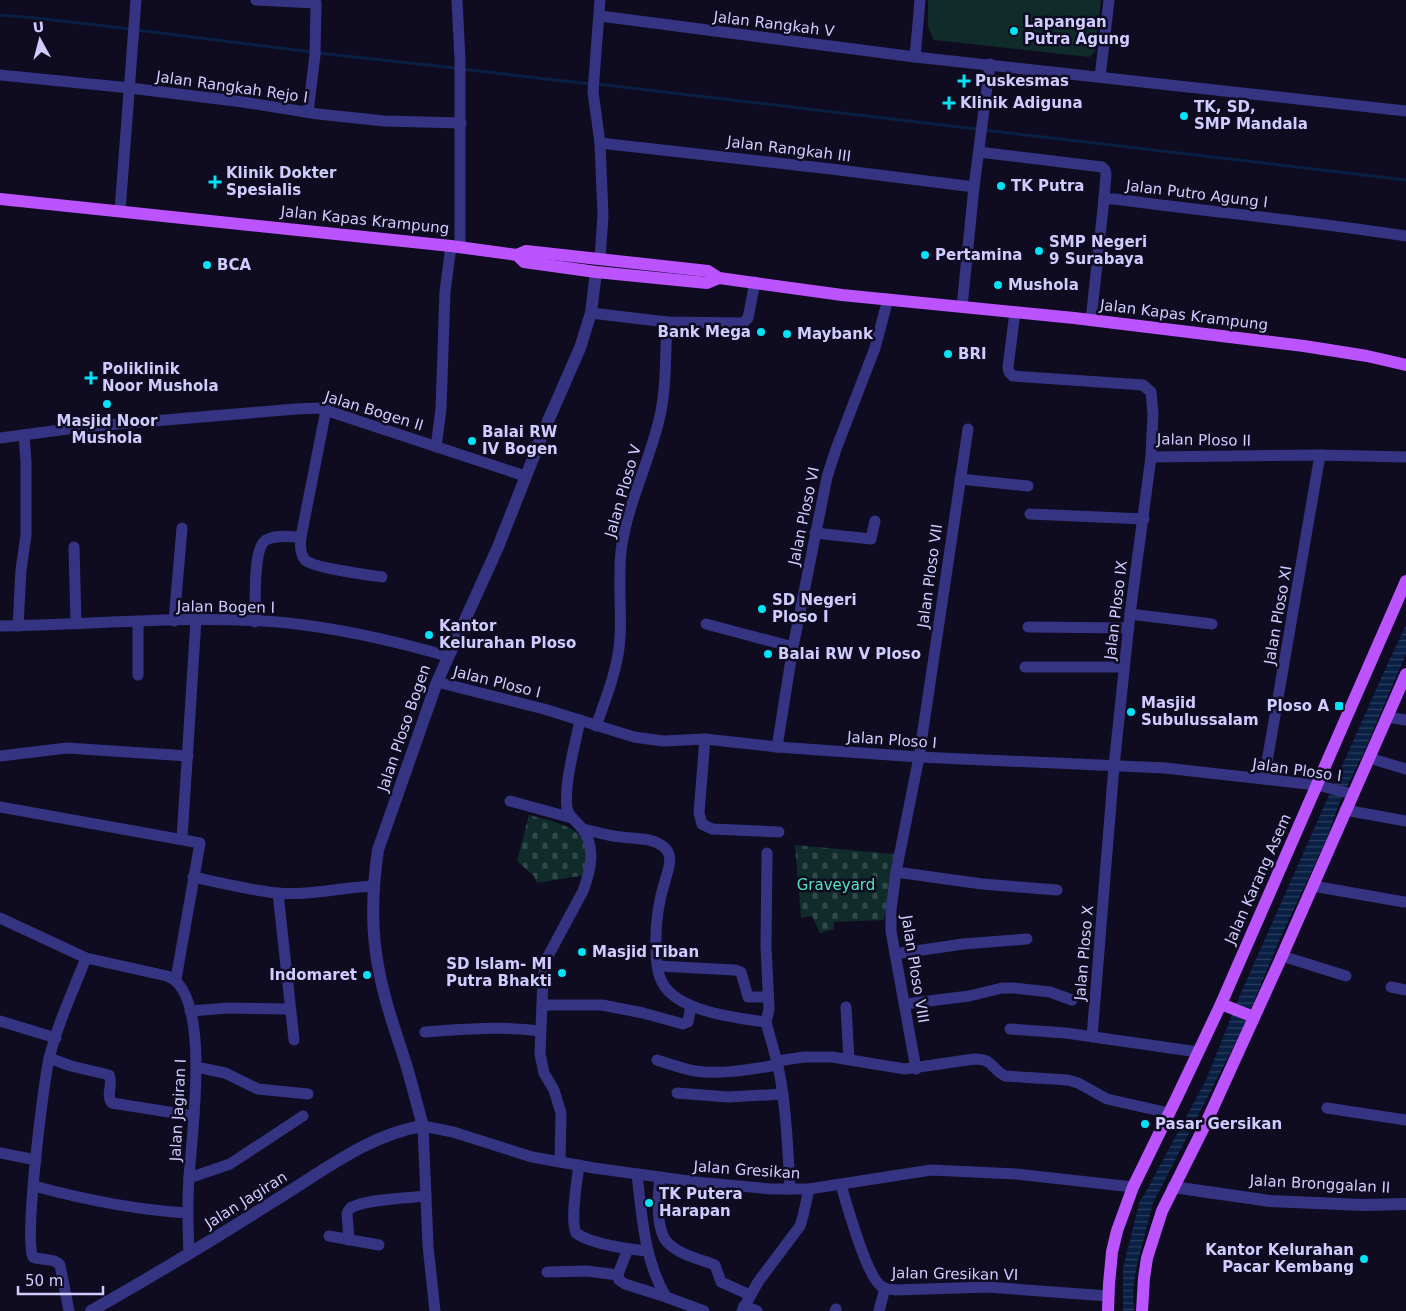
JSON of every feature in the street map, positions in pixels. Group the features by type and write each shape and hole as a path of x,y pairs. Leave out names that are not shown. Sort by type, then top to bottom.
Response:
{"main road":[{"name":"Jalan Kapas Krampung","path":"0,199 456,246 517,255 526,252 600,258 708,271 719,278 842,295 1091,320 1338,350 1406,365"},
{"name":"Jalan Kapas Krampung","path":"517,255 524,262 596,272 707,283 719,278"},
{"name":"Jalan Karang Asem","path":"1108,1311 1112,1252 1117,1230 1133,1187 1221,1004 1320,786 1406,581"},
{"path":"1142,1311 1147,1258 1162,1211 1206,1122 1252,1016 1282,956 1345,810 1350,793 1369,758 1406,674"},
{"path":"1221,1004 1252,1016"}],"street":[{"path":"120,211 136,0"},
{"path":"256,0 316,2 315,50 308,112"},
{"path":"436,446 441,409 445,292 456,246 461,123 457,0"},
{"path":"600,0 593,92 600,143 603,216 600,258"},
{"path":"915,57 920,0"},
{"path":"1100,77 1109,0"},
{"name":"Jalan Rangkah V","path":"600,16 915,57 1406,111"},
{"path":"962,307 974,187 990,64"},
{"name":"Jalan Rangkah Rejo I","path":"0,75 130,88 384,121 461,123"},
{"name":"Jalan Rangkah III","path":"600,143 974,187"},
{"path":"979,152 1102,168 1106,174 1104,200"},
{"name":"Jalan Putro Agung I","path":"1091,320 1104,200 1114,199 1342,226 1406,236"},
{"name":"Jalan Ploso Bogen","path":"422,1126 413,1087 387,1005 378,967 374,924 374,886 378,850 436,682 498,547 545,428 574,364 590,313 596,272"},
{"path":"590,313 666,322 711,324 745,322 748,318 754,282"},
{"name":"Jalan Ploso VI","path":"777,747 793,647 815,533 832,463 875,348 888,299"},
{"name":"Jalan Ploso II","path":"1015,312 1008,367 1009,372 1013,376 1139,385 1149,389 1153,403 1151,458 1320,455 1406,457"},
{"name":"Jalan Ploso V","path":"596,726 613,677 618,652 620,573 624,536 635,492 659,421 663,400 666,322"},
{"name":"Jalan Bogen II","path":"0,438 82,427 296,408 319,408 526,476"},
{"path":"326,410 301,537 302,553 308,562 382,577"},
{"name":"Jalan Ploso VII","path":"919,757 968,429"},
{"path":"18,626 21,570 26,535 24,435"},
{"name":"Jalan Ploso XI","path":"1264,779 1320,455"},
{"name":"Jalan Ploso IX","path":"1114,766 1130,614 1151,458"},
{"path":"960,479 1028,486"},
{"path":"1030,514 1144,519"},
{"path":"815,533 871,539 875,521"},
{"path":"174,620 182,528"},
{"path":"255,622 257,562 261,544 270,538 301,537"},
{"path":"74,547 76,623"},
{"path":"1130,614 1212,624"},
{"name":"Jalan Bogen I","path":"0,626 174,620 255,622 330,628 387,640 447,656"},
{"path":"182,839 196,620"},
{"path":"138,621 138,675"},
{"path":"706,624 793,647"},
{"path":"1028,627 1129,628"},
{"path":"1025,667 1124,667"},
{"name":"Jalan Ploso I","path":"436,682 580,720 634,737 663,741 706,740 919,757 1166,768 1320,786 1350,793"},
{"path":"1387,717 1406,720"},
{"path":"560,1162 561,1113 557,1097 542,1068 540,1031 543,978 547,958 583,891 590,869 591,850 583,830 568,814 567,807 568,787 580,720"},
{"path":"706,740 699,814 702,824 712,829 779,832"},
{"path":"0,756 66,748 188,756"},
{"name":"Jalan Ploso VIII","path":"916,1069 890,922 896,872 919,757"},
{"path":"1369,758 1406,769"},
{"name":"Jalan Ploso X","path":"1092,1037 1114,766"},
{"path":"510,801 572,818"},
{"path":"0,807 200,843 176,979 86,958 0,918"},
{"path":"1345,810 1406,821"},
{"path":"583,830 650,840 660,844 667,850 669,857 668,869 657,916 656,940 660,979 665,987 691,1006 707,1012 766,1022"},
{"path":"767,853 766,946 769,1009 766,1022 783,1094 788,1129 790,1189"},
{"path":"896,872 982,884 1057,890"},
{"path":"193,877 278,893 324,892 336,888 374,886"},
{"path":"1313,886 1404,902"},
{"path":"278,893 294,1040"},
{"path":"895,954 963,944 1027,938"},
{"path":"1282,956 1346,976"},
{"path":"69,1311 59,1263 32,1256 30,1233 36,1160 49,1058 86,958"},
{"path":"658,966 735,970 741,972 748,997 768,997"},
{"name":"Jalan Jagiran I","path":"176,979 180,984 190,1011 196,1066 194,1116 188,1178 189,1254"},
{"path":"1390,986 1406,990"},
{"path":"904,1004 974,995 1008,988 1050,992 1072,1000"},
{"path":"542,1005 602,1005 643,1013 683,1024 688,1022 691,1006"},
{"path":"846,1007 849,1059"},
{"path":"190,1011 228,1008 290,1009"},
{"path":"0,1021 56,1038"},
{"path":"425,1032 475,1028 510,1028 540,1031"},
{"path":"1010,1029 1092,1037 1198,1052"},
{"path":"657,1060 688,1070 714,1072 745,1070 822,1056 849,1059 893,1068 916,1069 964,1060 984,1060 990,1062 998,1072 1005,1076 1068,1080 1078,1083 1107,1099 1169,1113"},
{"path":"49,1058 80,1069 108,1074 111,1079 109,1096 112,1103 194,1116"},
{"path":"196,1066 228,1075 258,1088 308,1094"},
{"path":"677,1093 728,1097 783,1094"},
{"path":"1327,1108 1406,1120"},
{"path":"188,1178 230,1164 303,1116"},
{"path":"422,1126 428,1246 435,1311"},
{"name":"Jalan Gresikan","path":"422,1126 453,1132 532,1157 579,1166 723,1185 809,1189 931,1170 1016,1174 1133,1187"},
{"name":"Jalan Jagiran","path":"91,1311 189,1254 337,1162 366,1146 404,1130 422,1126"},
{"path":"0,1153 36,1160"},
{"path":"579,1166 575,1232 585,1238 628,1249 647,1251"},
{"path":"637,1174 647,1251 658,1282 666,1297"},
{"path":"660,1177 658,1193 659,1215 667,1243 683,1253 715,1266 721,1282 750,1295"},
{"name":"Jalan Gresikan VI","path":"842,1185 853,1225 868,1264 878,1283 885,1288 896,1290 959,1287 994,1288 1108,1296"},
{"path":"34,1186 106,1204 152,1211 188,1213"},
{"name":"Jalan Bronggalan II","path":"1173,1187 1270,1201 1363,1205 1406,1204"},
{"path":"756,1311 743,1309 750,1295 800,1226 809,1189"},
{"path":"349,1240 347,1214 352,1207 374,1202 426,1196"},
{"path":"330,1236 379,1245"},
{"path":"628,1249 618,1275 619,1280 625,1284 704,1311"},
{"path":"546,1272 587,1271 618,1275"},
{"path":"879,1311 885,1288"}],"green space":[{"name":"Lapangan Putra Agung","path":"928,0 1101,0 1095,51 1090,57 934,40 928,27"},
{"path":"529,815 561,824 581,837 585,850 585,875 537,883 534,876 517,861"},
{"name":"Graveyard","path":"795,845 894,854 884,920 834,922 834,929 820,933 812,916 801,918"}],"water":[{"path":"1406,625 1406,654 1364,752 1340,801 1327,838 1280,939 1241,1032 1153,1203 1136,1269 1133,1289 1134,1311 1123,1311 1123,1268 1140,1200 1206,1080 1240,995"}],"waterway":[{"path":"0,15 131,29"},
{"path":"137,30 312,52"},
{"path":"318,53 456,68"},
{"path":"462,69 590,84"},
{"path":"597,84 1406,180"}],"place":[{"name":"Lapangan Putra Agung","path":"1014,31"},
{"name":"Puskesmas","path":"964,81"},
{"name":"Klinik Adiguna","path":"949,103"},
{"name":"TK, SD, SMP Mandala","path":"1184,116"},
{"name":"Klinik Dokter Spesialis","path":"215,182"},
{"name":"TK Putra","path":"1001,186"},
{"name":"SMP Negeri 9 Surabaya","path":"1039,251"},
{"name":"Pertamina","path":"925,255"},
{"name":"BCA","path":"207,265"},
{"name":"Mushola","path":"998,285"},
{"name":"Bank Mega","path":"761,332"},
{"name":"Maybank","path":"787,334"},
{"name":"BRI","path":"948,354"},
{"name":"Poliklinik Noor Mushola","path":"91,378"},
{"name":"Masjid Noor Mushola","path":"107,404"},
{"name":"Balai RW IV Bogen","path":"472,441"},
{"name":"SD Negeri Ploso I","path":"762,609"},
{"name":"Kantor Kelurahan Ploso","path":"429,635"},
{"name":"Balai RW V Ploso","path":"768,654"},
{"name":"Ploso A","path":"1339,706"},
{"name":"Masjid Subulussalam","path":"1131,712"},
{"name":"Masjid Tiban","path":"582,952"},
{"name":"SD Islam- MI Putra Bhakti","path":"562,973"},
{"name":"Indomaret","path":"367,975"},
{"name":"Pasar Gersikan","path":"1145,1124"},
{"name":"TK Putera Harapan","path":"649,1203"},
{"name":"Kantor Kelurahan Pacar Kembang","path":"1364,1259"}]}
